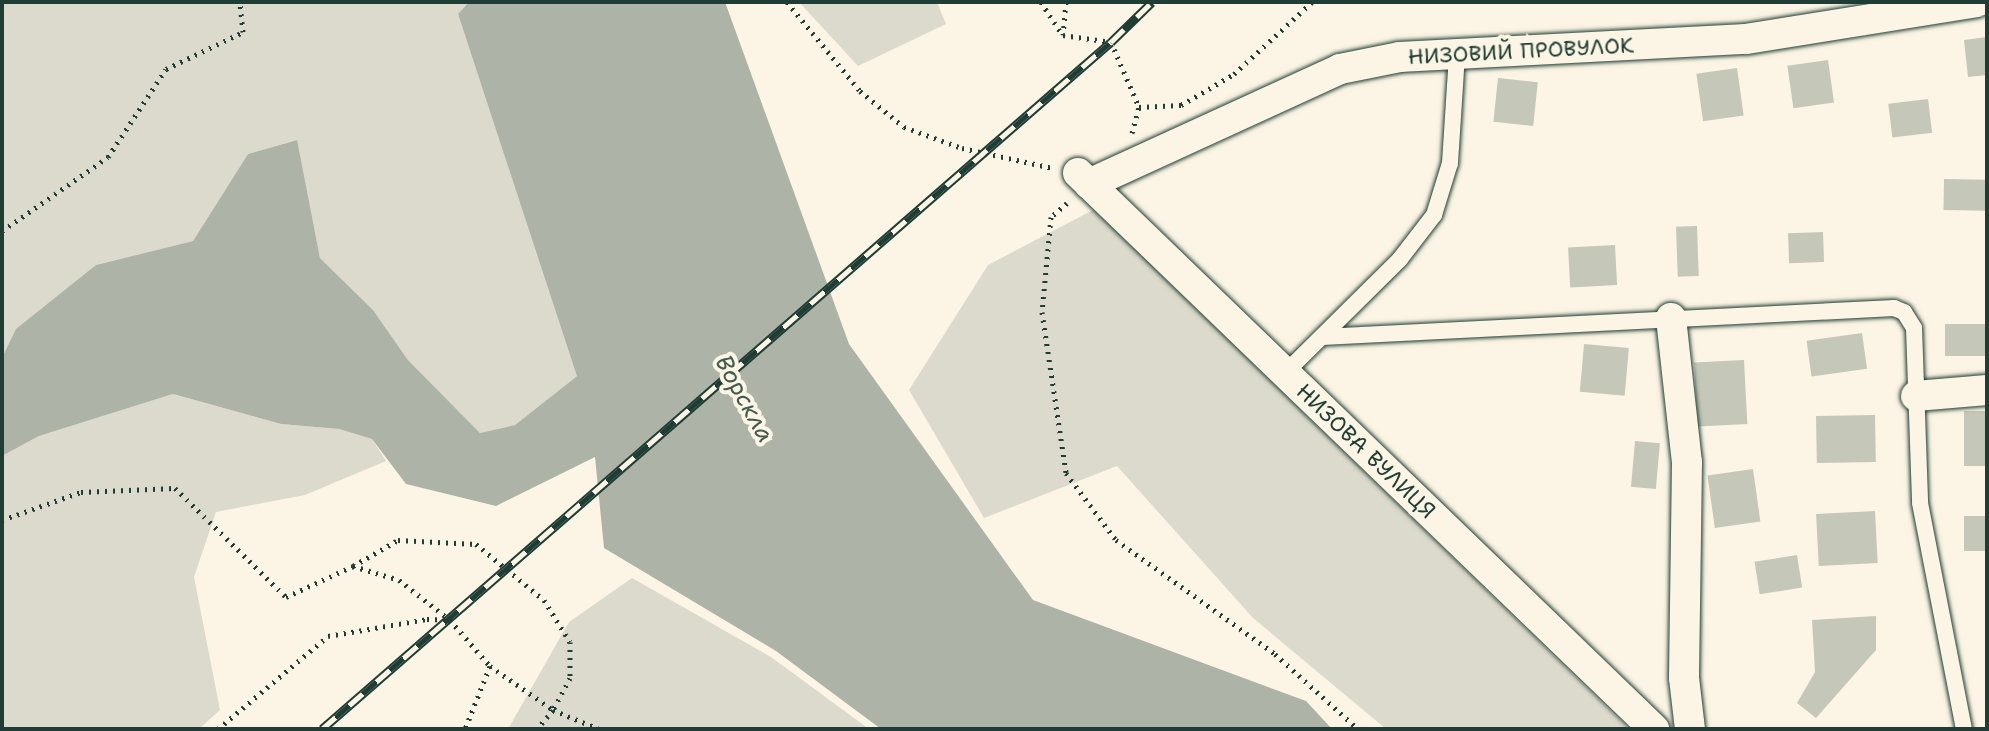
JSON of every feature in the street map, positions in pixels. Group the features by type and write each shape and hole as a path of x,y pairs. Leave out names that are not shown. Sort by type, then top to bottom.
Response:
{"street":[{"name":"НИЗОВИЙ ПРОВУЛОК","path":"1084,178 1340,69 1400,57 1746,39 1977,2"},
{"name":"НИЗОВА ВУЛИЦЯ","path":"1084,178 1654,729"},
{"path":"1671,318 1687,462 1684,678 1690,729"},
{"path":"1916,396 1987,390"}],"lane":[{"path":"1285,373 1400,259 1434,215 1450,163 1457,54"},
{"path":"1322,337 1894,308 1904,312 1914,328 1920,503 1964,729"}],"path":[{"path":"2,231 108,157 166,69 243,32 240,2"},
{"path":"787,2 860,91 904,127 962,148 1084,178 1051,217 1042,312 1066,473 1116,540 1275,654 1358,729"},
{"path":"1041,2 1063,35 1111,42 1139,107 1131,136"},
{"path":"1063,35 1066,2"},
{"path":"1139,107 1181,105 1234,74 1312,2"},
{"path":"2,520 81,492 175,488 286,597 353,566 398,540 476,544 544,600 570,642 570,678 553,710 537,729"},
{"path":"353,566 399,580 450,620 490,666 553,710 599,729"},
{"path":"218,729 328,636 427,619 450,620"},
{"path":"465,729 490,666"}],"shaded area":[{"path":"2,2 469,2 458,14 578,375 515,425 480,433 408,360 373,310 320,258 296,140 248,154 193,241 96,265 2,358"},
{"path":"799,2 937,2 946,24 858,66"},
{"path":"1093,210 1629,729 1386,729 1253,618 1117,466 984,518 909,390 988,265"},
{"path":"173,394 281,424 339,429 372,439 386,461 305,495 216,512 194,577 220,710 199,729 2,729 2,456 39,436"},
{"path":"632,578 771,657 869,729 508,729 569,622"}],"water":[{"name":"Ворскла","path":"469,2 725,2 849,344 1033,600 1306,701 1332,729 881,729 776,651 604,548 595,457 496,506 406,484 372,439 339,429 281,424 173,394 39,436 2,456 2,358 16,329 96,265 193,241 248,154 297,140 320,258 373,310 408,360 480,433 515,425 577,376 458,14"}],"building":[{"path":"1987,37 1987,75 1968,77 1964,40"},
{"path":"1828,60 1834,103 1793,108 1787,66"},
{"path":"1737,68 1744,116 1703,121 1696,74"},
{"path":"1498,78 1538,82 1533,126 1493,122"},
{"path":"1928,99 1932,133 1892,138 1888,104"},
{"path":"1944,179 1987,180 1986,211 1943,210"},
{"path":"1697,226 1699,276 1678,277 1676,227"},
{"path":"1823,232 1824,262 1789,263 1788,233"},
{"path":"1615,245 1617,285 1570,287 1568,247"},
{"path":"1945,324 1987,324 1987,356 1945,356"},
{"path":"1862,333 1867,369 1812,376 1807,341"},
{"path":"1584,344 1629,348 1625,396 1580,392"},
{"path":"1744,360 1747,424 1697,427 1694,363"},
{"path":"1964,411 1987,411 1987,466 1964,466"},
{"path":"1875,415 1876,462 1817,463 1816,416"},
{"path":"1635,441 1660,443 1656,489 1631,487"},
{"path":"1753,469 1760,521 1715,528 1707,475"},
{"path":"1875,511 1878,563 1819,566 1816,514"},
{"path":"1964,516 1987,516 1987,551 1964,551"},
{"path":"1797,555 1802,588 1760,594 1755,562"},
{"path":"1876,616 1876,650 1816,718 1797,703 1815,672 1812,620"}],"railway":[{"path":"322,729 1111,42 1152,2"}]}
